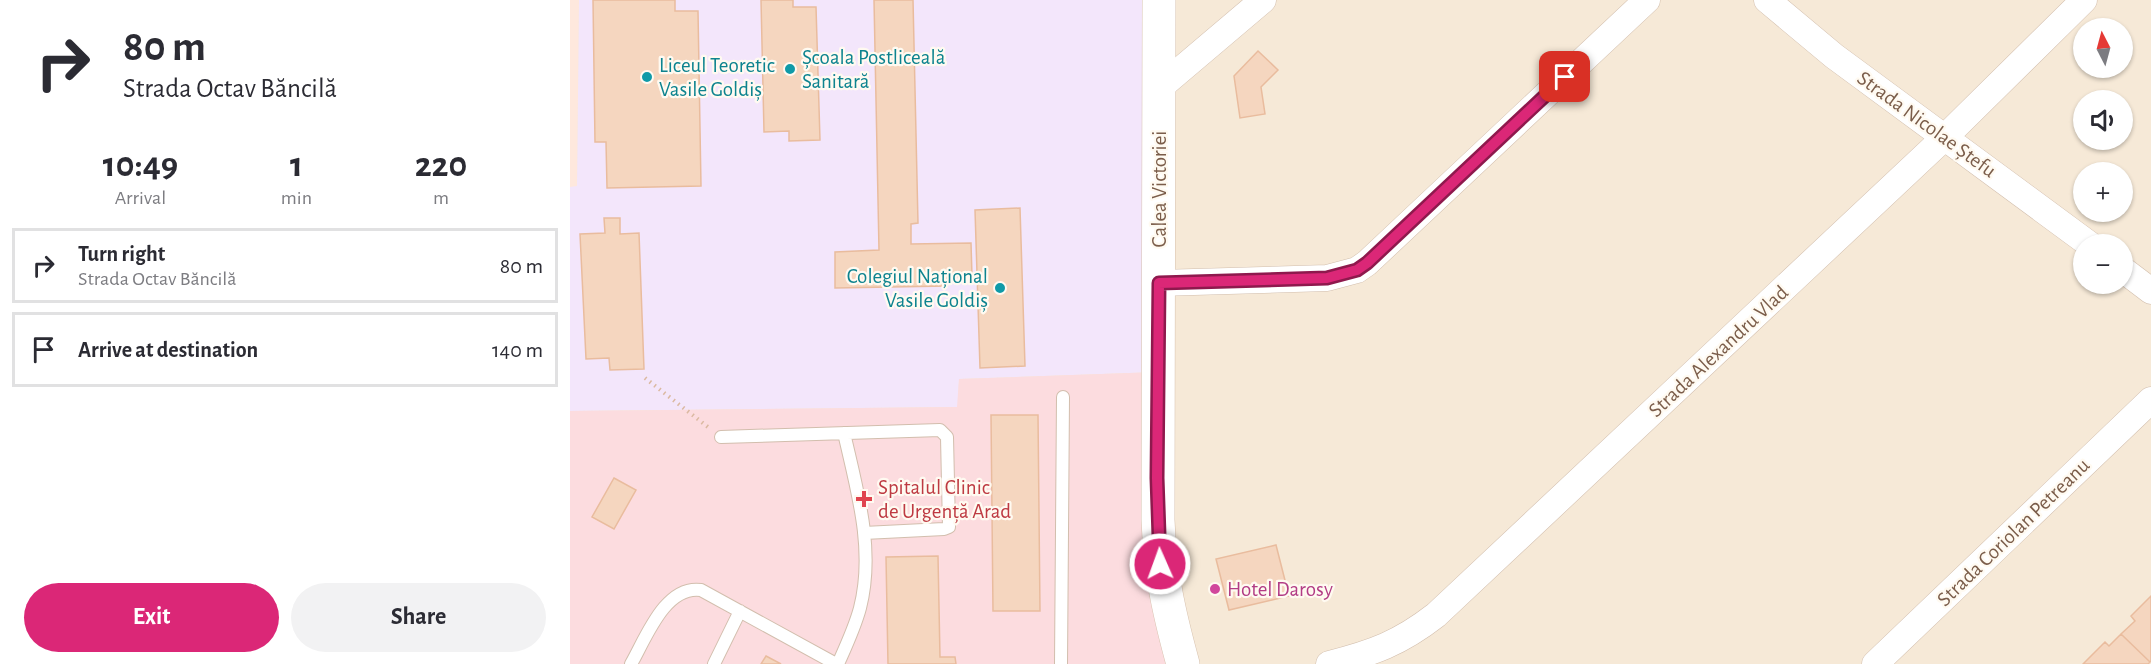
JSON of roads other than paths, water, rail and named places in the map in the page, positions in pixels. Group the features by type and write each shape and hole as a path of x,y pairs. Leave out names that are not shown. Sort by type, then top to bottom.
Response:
{"main road":[{"name":"Calea Victoriei","path":"1159,0 1157,478 1160,564 1165,596 1183,664"}],"street":[{"path":"1158,88 1263,0"},
{"path":"1159,283 1327,278 1357,270 1647,0"},
{"name":"Strada Nicolae Ștefu","path":"1767,0 1834,56 2076,234"},
{"name":"Strada Alexandru Vlad","path":"1329,664 1384,648 1409,636 1436,615 1945,136 2084,0"},
{"path":"2133,277 2151,291"},
{"name":"Strada Coriolan Petreanu","path":"1875,664 2151,400"}],"lane":[{"path":"1061,664 1062,397"},
{"path":"721,437 940,430 947,437 949,527 864,533"},
{"path":"631,664 658,616 681,593 694,589 701,590 837,664 860,608 866,553 844,433"},
{"path":"714,664 740,611"}],"place":[{"name":"Școala Postliceală Sanitară","path":"790,69"},
{"name":"Liceul Teoretic Vasile Goldiș","path":"647,77"},
{"name":"Colegiul Național Vasile Goldiș","path":"1000,288"},
{"name":"Spitalul Clinic de Urgență Arad","path":"864,499"},
{"name":"Hotel Darosy","path":"1215,589"}]}
